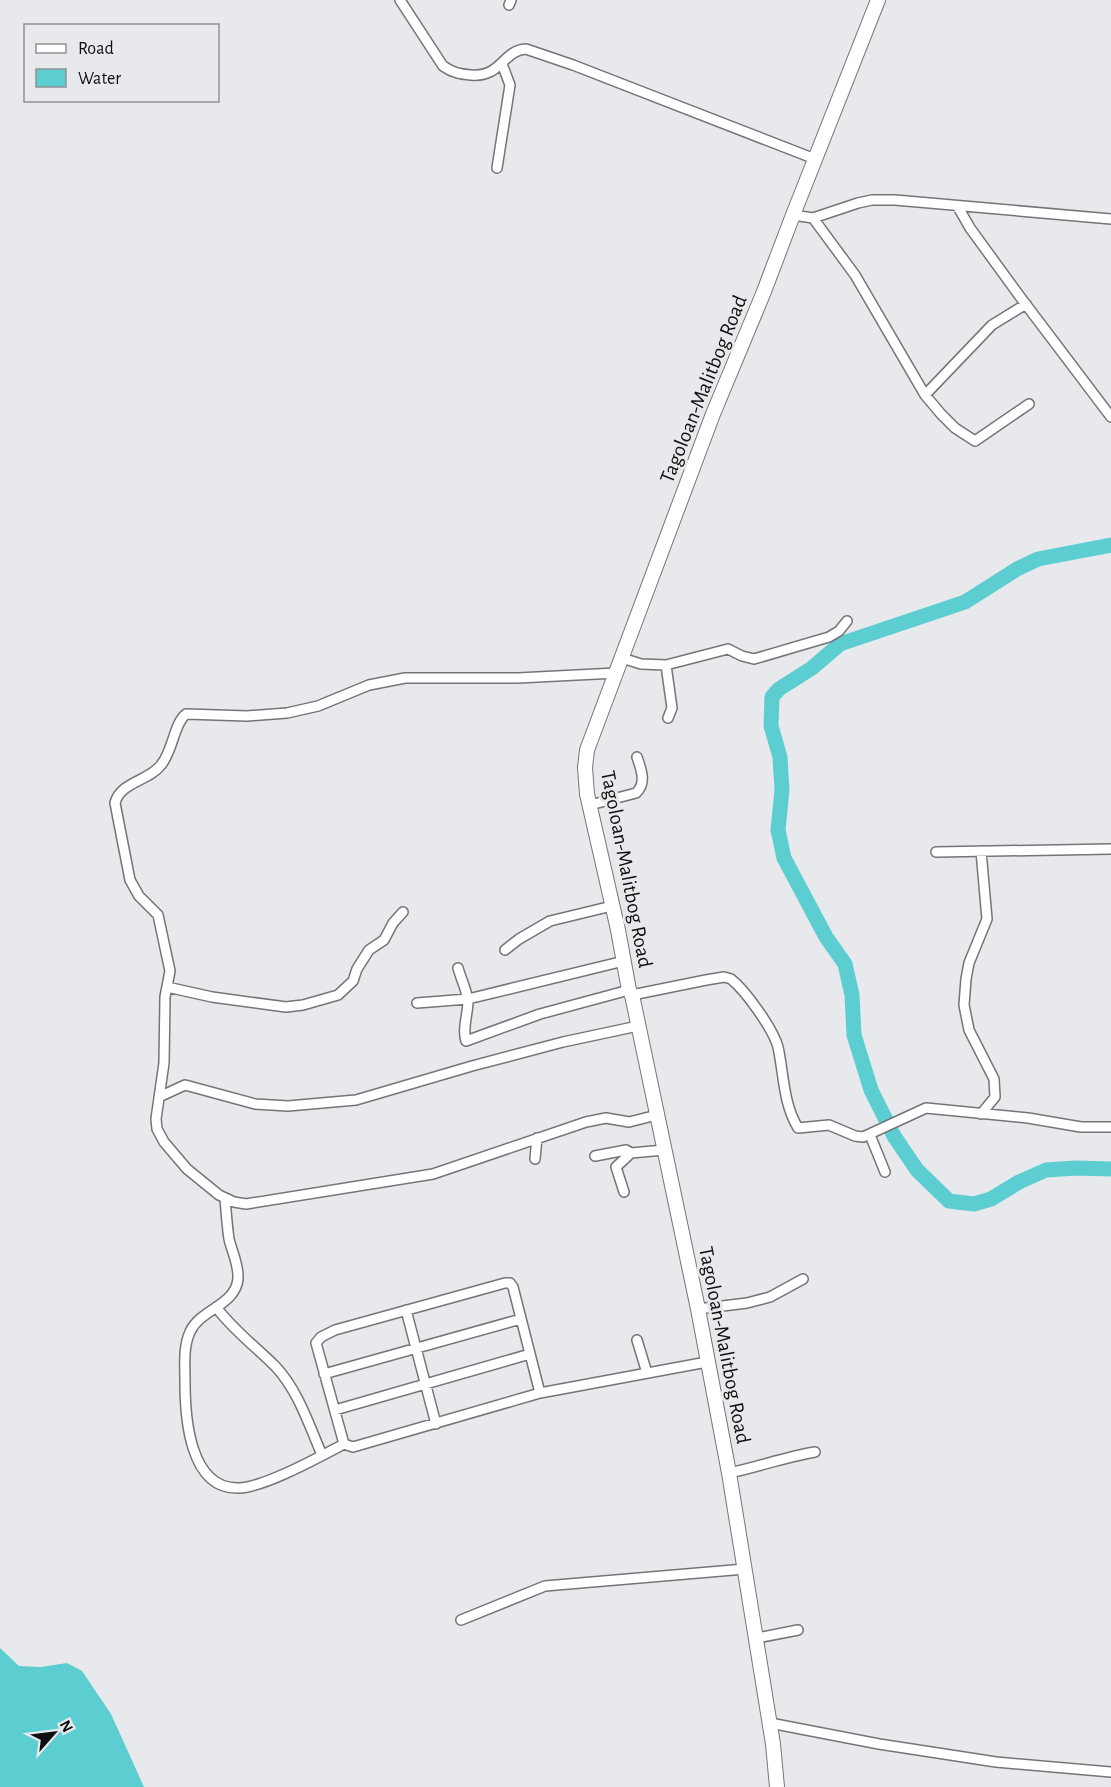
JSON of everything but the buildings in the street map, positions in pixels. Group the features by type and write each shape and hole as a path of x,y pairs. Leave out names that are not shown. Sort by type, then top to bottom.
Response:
{"main road":[{"name":"Tagoloan-Malitbog Road","path":"777,1787 757,1638 698,1309 585,775 587,750 713,414 763,294 878,0"}],"street":[{"path":"400,0 443,66 453,73 482,76 492,73 519,50 526,50 573,65 815,159"},
{"path":"497,168 510,85 502,64"},
{"path":"792,215 813,218 858,203 872,200 895,200 1111,219"},
{"path":"958,207 970,228 1111,417"},
{"path":"813,218 855,275 925,395 955,428 975,441 1029,404"},
{"path":"925,395 992,325 1026,304"},
{"path":"622,658 641,664 666,665 728,649 750,658 774,654 829,637 847,621"},
{"path":"666,665 672,708 668,718"},
{"path":"616,674 518,678 405,678 369,685 318,706 287,713 247,716 186,714 182,717 172,747 160,767 120,791 115,803 130,880 136,892 154,910 159,919 170,970 157,1128 164,1142 187,1169 225,1198 246,1204 433,1174 563,1129 606,1118 629,1122 657,1114"},
{"path":"590,805 640,790 642,782 637,757"},
{"path":"936,852 1111,849"},
{"path":"981,851 987,919 969,963 964,994 969,1030 994,1079 995,1098 981,1114"},
{"path":"505,950 550,921 612,906"},
{"path":"167,987 212,997 286,1007 303,1005 338,995 353,981 357,969 369,950 384,940 403,912"},
{"path":"417,1003 468,999 624,961"},
{"path":"458,968 468,999 464,1031 466,1041 540,1014 630,992 724,977 731,979 773,1033 788,1106 798,1128 829,1125 859,1137 870,1135 922,1109 1028,1118 1081,1127 1111,1127"},
{"path":"159,1097 185,1085 255,1104 288,1106 356,1100 563,1042 638,1026"},
{"path":"870,1135 885,1172"},
{"path":"535,1159 537,1138"},
{"path":"595,1156 626,1150 631,1153 664,1150"},
{"path":"624,1192 616,1167 631,1153"},
{"path":"225,1198 229,1238 238,1279 230,1297 192,1328 185,1355 185,1404 190,1439 199,1462 207,1474 221,1484 239,1488 260,1483 344,1444 353,1447 540,1393 707,1362"},
{"path":"698,1309 747,1303 770,1297 803,1279"},
{"path":"344,1444 316,1343 318,1339 335,1330 508,1282 513,1287 540,1393"},
{"path":"216,1307 237,1332 283,1376 302,1407 322,1455"},
{"path":"406,1310 436,1424"},
{"path":"324,1374 521,1319"},
{"path":"637,1340 647,1373"},
{"path":"334,1410 530,1354"},
{"path":"729,1473 789,1456 815,1452"},
{"path":"461,1620 546,1586 745,1569"},
{"path":"757,1638 798,1630"},
{"path":"770,1723 879,1744 996,1762 1111,1772"}],"water":[{"path":"0,1648 19,1666 41,1667 67,1663 82,1671 111,1714 144,1787 0,1787"}],"waterway":[{"path":"1111,545 1038,559 1017,569 965,602 840,644 812,668 779,689 772,697 771,726 780,757 782,790 778,830 784,858 826,937 845,964 852,995 854,1035 871,1090 894,1136 917,1170 949,1201 974,1204 991,1199 1019,1182 1046,1170 1111,1169"}]}
